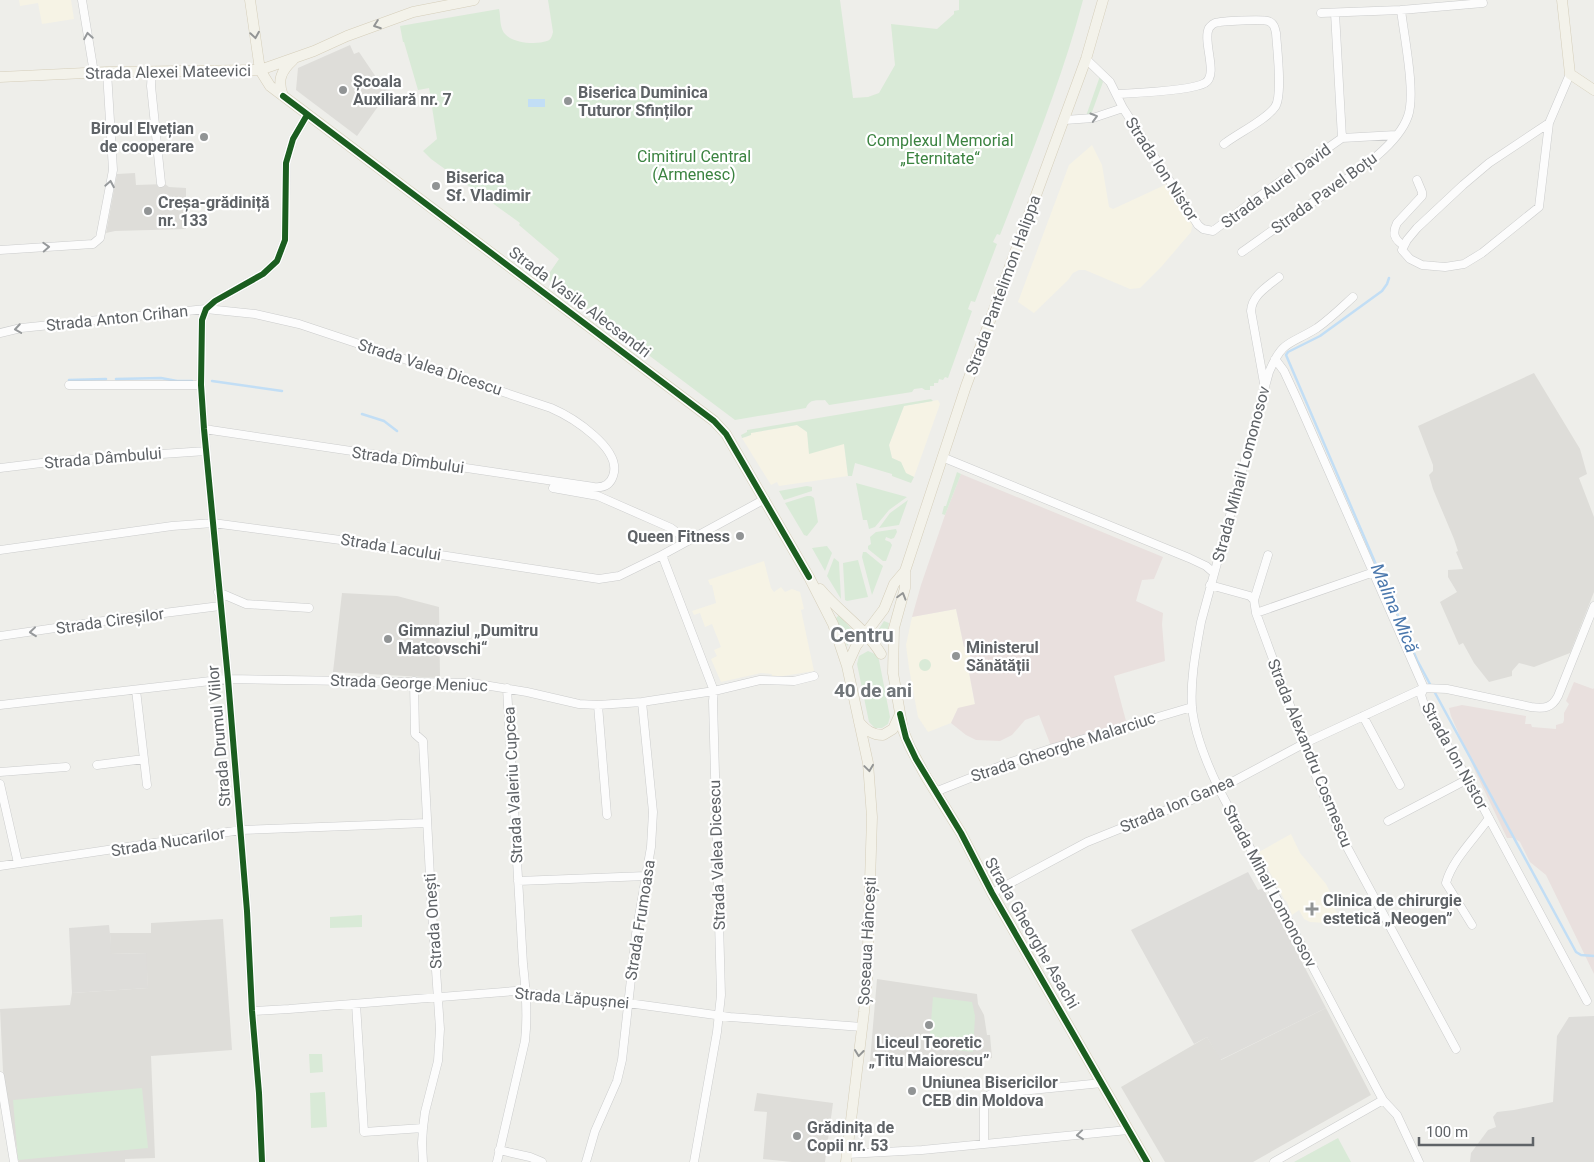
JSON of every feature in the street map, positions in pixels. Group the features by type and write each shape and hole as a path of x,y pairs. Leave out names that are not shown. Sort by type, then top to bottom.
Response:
{"main road":[{"name":"Strada Vasile Alecsandri","path":"250,0 260,70 270,86 708,416 726,434 810,576 836,630 847,666"},
{"name":"Strada Alexei Mateevici","path":"0,77 107,72 260,70 377,25 422,5 474,0"},
{"name":"Strada Pantelimon Halippa","path":"893,673 894,628 905,588 905,571 942,457 998,297 1065,120 1086,59 1103,0"},
{"path":"1562,0 1570,74 1594,90"},
{"path":"282,96 280,76 296,57"},
{"name":"Strada Pantelimon Halippa","path":"847,666 852,654 884,608 894,584 905,571"},
{"path":"810,576 832,604 875,644 893,673"},
{"path":"852,654 866,646 874,648 881,654"},
{"name":"Șoseaua Hâncești","path":"846,1158 862,1027 869,934 872,806 868,763 847,666"},
{"name":"Strada Gheorghe Asachi","path":"893,673 900,714 910,747 961,833 992,893 1147,1162"},
{"path":"858,721 872,734 883,735 893,729 900,714"}],"street":[{"path":"82,0 94,73"},
{"path":"1321,13 1401,10 1483,3"},
{"name":"Strada Pavel Boțu","path":"1242,252 1365,166 1396,135 1408,115 1411,90 1401,10"},
{"name":"Strada Aurel David","path":"1203,229 1213,231 1219,228 1257,198 1342,138 1335,13"},
{"path":"1117,94 1190,87 1206,82 1210,73 1208,33 1210,26 1218,23 1266,20 1273,25 1276,33 1279,94 1277,105 1269,113 1224,144"},
{"path":"1086,59 1105,75 1123,108"},
{"path":"152,71 151,86 161,183"},
{"path":"0,250 93,244 100,238 113,170 107,72"},
{"path":"1549,123 1489,163 1417,228 1403,245 1402,250 1405,255 1414,262 1422,264 1445,267 1464,264 1482,253 1539,207 1549,123 1570,74"},
{"name":"Strada Ion Nistor","path":"1065,120 1093,118 1123,108 1198,226 1203,229"},
{"name":"Strada Anton Crihan","path":"0,333 21,328 206,309 215,301 263,274 277,261 285,240 285,172 293,140 307,115"},
{"path":"1342,138 1396,135"},
{"path":"1403,245 1397,241 1394,235 1395,229 1397,223 1422,196 1416,180"},
{"path":"1264,385 1251,303 1256,296 1279,277"},
{"path":"1274,359 1286,344 1318,327 1354,297"},
{"name":"Strada Drumul Viilor","path":"206,309 202,320 201,385 218,592 228,679 241,830 262,1162"},
{"name":"Strada Valea Dicescu","path":"206,309 284,319 551,408 575,421 603,446 614,465 614,475 610,482"},
{"name":"Strada Ion Nistor","path":"1274,359 1284,371 1374,572 1424,688 1421,695 1426,711 1468,778 1489,818 1448,874 1446,883 1472,925"},
{"name":"Strada Mihail Lomonosov","path":"1274,359 1264,385 1201,622 1195,658 1192,706 1204,754 1220,789 1382,1100 1397,1115 1419,1162"},
{"path":"69,385 201,385"},
{"name":"Strada Dîmbului","path":"204,429 594,487 601,487 610,482"},
{"name":"Strada Dâmbului","path":"0,468 58,461 206,451"},
{"path":"942,457 1189,558 1206,566 1214,573"},
{"path":"553,488 598,496 671,528 688,541"},
{"name":"Strada Lacului","path":"0,550 172,526 213,523 339,539 599,579 619,576 765,499"},
{"name":"Strada Valea Dicescu","path":"662,555 714,691 712,701 721,976 720,1015 694,1162"},
{"name":"Strada Alexandru Cosmescu","path":"1268,555 1254,600 1256,613 1319,784 1340,834 1456,1049"},
{"path":"1256,613 1374,572"},
{"path":"1210,585 1250,596 1254,600"},
{"path":"218,592 246,604 309,608"},
{"name":"Strada Cireșilor","path":"0,636 220,606"},
{"path":"1424,688 1447,689 1531,707 1548,707 1554,703 1558,696 1594,606"},
{"name":"Strada George Meniuc","path":"0,705 228,679 472,683 598,706 642,702 714,691 760,680 794,681 814,676"},
{"name":"Strada Onești","path":"414,681 415,734 423,741 439,997 440,1050 423,1128 423,1162"},
{"name":"Strada Valeriu Cupcea","path":"497,1162 525,1041 527,1023 527,993 523,964 507,688"},
{"name":"Strada Ion Ganea","path":"992,893 1087,842 1220,789 1305,743 1424,688"},
{"path":"136,690 147,785"},
{"name":"Strada Frumoasa","path":"586,1162 595,1131 617,1081 636,934 651,847 653,812 642,702"},
{"path":"598,706 608,815"},
{"name":"Strada Gheorghe Malarciuc","path":"935,792 1008,763 1192,706"},
{"path":"1363,716 1400,785"},
{"path":"97,765 144,759"},
{"path":"0,772 66,767"},
{"path":"1388,821 1468,778"},
{"path":"0,784 4,818 18,864"},
{"path":"1489,818 1586,1001"},
{"name":"Strada Nucarilor","path":"0,866 241,830 427,823"},
{"name":"Strada Valeriu Cupcea","path":"518,881 646,876"},
{"name":"Strada Lăpușnei","path":"252,1011 515,991 574,1000 628,1003 759,1020 862,1027"},
{"path":"356,1004 364,1132 423,1128"},
{"path":"0,1076 14,1162"},
{"path":"984,1144 984,1101 987,1096 991,1094 1102,1083"},
{"path":"1274,1162 1382,1100"},
{"path":"846,1158 1128,1130"},
{"path":"499,1150 530,1157 542,1162"}],"shaded area":[{"path":"19,0 71,0 74,19 42,24 38,3 20,6"},
{"name":"Școala Auxiliară nr. 7","path":"350,45 354,54 359,52 378,80 389,91 357,136 296,90 298,68"},
{"path":"1092,145 1102,165 1109,207 1113,209 1167,184 1193,221 1191,232 1140,288 1130,289 1085,270 1079,270 1073,273 1034,313 1018,302 1069,165"},
{"name":"Creșa-grădiniță nr. 133","path":"135,173 136,185 165,184 169,187 186,188 186,229 115,231 106,233 117,174"},
{"path":"1534,373 1580,449 1587,474 1579,478 1594,517 1594,592 1570,653 1534,667 1519,663 1512,671 1512,676 1489,682 1474,663 1463,643 1459,645 1440,602 1457,592 1448,577 1448,570 1463,569 1456,552 1458,551 1454,539 1433,489 1429,475 1433,471 1433,465 1418,426"},
{"path":"938,400 940,404 914,477 905,473 901,462 892,458 889,445 904,406"},
{"path":"797,425 807,432 844,444 848,476 779,486 777,482 771,485 742,438 747,437 751,433"},
{"path":"961,474 1163,557 1154,579 1142,580 1136,601 1163,613 1165,661 1114,676 1126,721 1051,746 1039,715 1025,720 1012,735 1000,741 976,740 951,723 958,708 975,704 968,667 972,665 969,647 964,647 956,609 912,617 921,585"},
{"path":"764,561 771,588 774,592 781,587 785,592 792,589 800,592 804,609 801,610 814,671 771,678 772,674 761,673 721,682 711,659 717,656 714,650 721,647 712,624 705,627 700,613 694,615 692,611 716,603 712,585 710,585 708,580"},
{"name":"Gimnaziul „Dumitru Matcovschi“","path":"342,593 397,596 439,607 440,678 333,672"},
{"name":"Ministerul Sănătății","path":"956,609 964,647 968,646 972,666 968,667 975,705 958,708 951,723 928,732 918,717 909,668 906,645 912,617"},
{"path":"1574,682 1594,688 1594,974 1546,875 1530,862 1520,842 1514,838 1507,838 1476,773 1449,708 1462,705 1526,716 1525,724 1531,724 1532,727 1556,729 1556,725 1563,723 1564,713 1569,704 1566,701"},
{"path":"1291,834 1300,853 1326,884 1330,892 1326,895 1344,924 1310,922 1304,919 1299,910 1292,915 1287,902 1259,852"},
{"path":"1248,872 1258,890 1263,888 1326,1008 1220,1060 1207,1037 1194,1044 1131,930"},
{"path":"223,919 232,1050 151,1056 155,1158 125,1159 125,1162 19,1162 3,1071 0,1009 70,1005 72,993 148,988 146,953 111,954 110,933 151,933 151,923"},
{"path":"109,925 112,954 147,953 148,988 72,993 69,928"},
{"name":"Liceul Teoretic „Titu Maiorescu”","path":"877,979 977,994 978,1004 984,1015 987,1035 990,1035 992,1058 980,1060 946,1059 946,1066 870,1061"},
{"path":"1326,1008 1371,1095 1253,1162 1165,1162 1121,1087 1207,1037 1221,1060"},
{"path":"1594,1016 1594,1162 1470,1162 1471,1153 1488,1130 1496,1127 1493,1117 1497,1112 1553,1102 1557,1036 1569,1017"},
{"name":"Grădinița de Copii nr. 53","path":"757,1093 833,1103 825,1162 792,1162 763,1159 767,1112 754,1111"}],"green space":[{"name":"Cimitirul Central (Armenesc)","path":"548,0 840,0 853,98 868,97 879,93 895,65 891,24 937,29 954,14 954,11 959,10 959,0 1083,0 1075,30 1045,118 1000,235 997,234 993,242 997,244 975,302 971,301 968,309 972,311 948,378 939,379 938,383 930,386 930,390 914,389 912,392 829,405 825,400 814,401 806,408 735,420 546,278 559,259 519,225 520,223 431,159 423,151 437,139 429,88 418,90 400,26 499,9 501,26 506,35 514,40 531,43 542,42 549,40 553,32"},
{"path":"1100,76 1103,82 1092,112 1086,116"},
{"path":"931,399 933,401 904,406 889,445 892,458 901,462 906,473 914,477 911,483 892,476 892,474 855,463 852,476 848,476 844,444 809,454 807,432 797,425 751,433 751,435 742,438 741,435 747,432 747,430"},
{"path":"957,472 961,474 945,515 942,514 944,506 946,506"},
{"path":"856,483 907,497 889,510 875,527 869,529 867,520 863,520"},
{"path":"807,486 812,487 812,491 784,500 779,491"},
{"path":"807,496 814,498 818,522 807,536 804,535 785,503"},
{"path":"908,500 899,525 879,528 890,513"},
{"path":"896,529 897,532 894,538 886,537 885,540 892,545 886,561 883,561 868,549 868,546 871,544 870,537 876,532"},
{"path":"827,546 832,553 825,571 812,548"},
{"path":"863,552 866,552 883,566 872,595 862,557"},
{"path":"834,558 839,562 841,599 827,576"},
{"path":"858,560 868,597 847,601 845,600 843,563"},
{"path":"839,615 856,634 847,646 836,618"},
{"path":"884,621 889,623 886,644 875,635"},
{"path":"868,651 877,655 879,660 890,717 888,724 882,728 875,728 869,722 857,664 859,656"},
{"path":"925,659 931,665 925,671 919,665"},
{"path":"362,915 362,927 330,928 330,917"},
{"path":"933,997 972,1002 975,1016 973,1052 929,1047"},
{"path":"309,1054 322,1054 323,1072 310,1073"},
{"path":"142,1088 148,1148 18,1160 13,1100"},
{"path":"325,1092 327,1127 311,1128 310,1093"},
{"path":"1338,1138 1351,1162 1294,1162"}],"water":[{"path":"528,99 545,99 545,107 528,107"}],"waterway":[{"name":"Malina Mică","path":"1389,278 1382,291 1320,336 1288,352 1286,355 1417,660 1431,686"},
{"path":"116,379 161,378 192,381"},
{"path":"69,380 106,379"},
{"path":"212,381 282,391"},
{"path":"362,414 384,421 397,431"},
{"name":"Malina Mică","path":"1434,691 1576,952 1581,955 1594,956"}],"cycle path":[{"path":"283,96 714,421 726,434 809,577"},
{"path":"262,1162 247,911 228,679 204,429 201,385 202,320 206,309 215,301 263,274 277,261 285,240 286,163 293,139 307,115"},
{"path":"900,714 906,738 916,759 961,833 992,893 1147,1162"}],"place":[{"name":"Școala Auxiliară nr. 7","path":"343,90"},
{"name":"Biserica Duminica Tuturor Sfinților","path":"568,101"},
{"name":"Biroul Elvețian de cooperare","path":"204,137"},
{"name":"Biserica Sf. Vladimir","path":"436,186"},
{"name":"Creșa-grădiniță nr. 133","path":"148,211"},
{"name":"Queen Fitness","path":"740,536"},
{"name":"Gimnaziul „Dumitru Matcovschi“","path":"388,639"},
{"name":"Ministerul Sănătății","path":"956,656"},
{"name":"Clinica de chirurgie estetică „Neogen”","path":"1312,909"},
{"name":"Liceul Teoretic „Titu Maiorescu”","path":"929,1025"},
{"name":"Uniunea Bisericilor CEB din Moldova","path":"912,1091"},
{"name":"Grădinița de Copii nr. 53","path":"797,1136"}],"district":[{"name":"Centru","path":"862,635"},
{"name":"40 de ani","path":"873,690"}],"park label":[{"name":"Complexul Memorial „Eternitate“","path":"940,149"}]}
